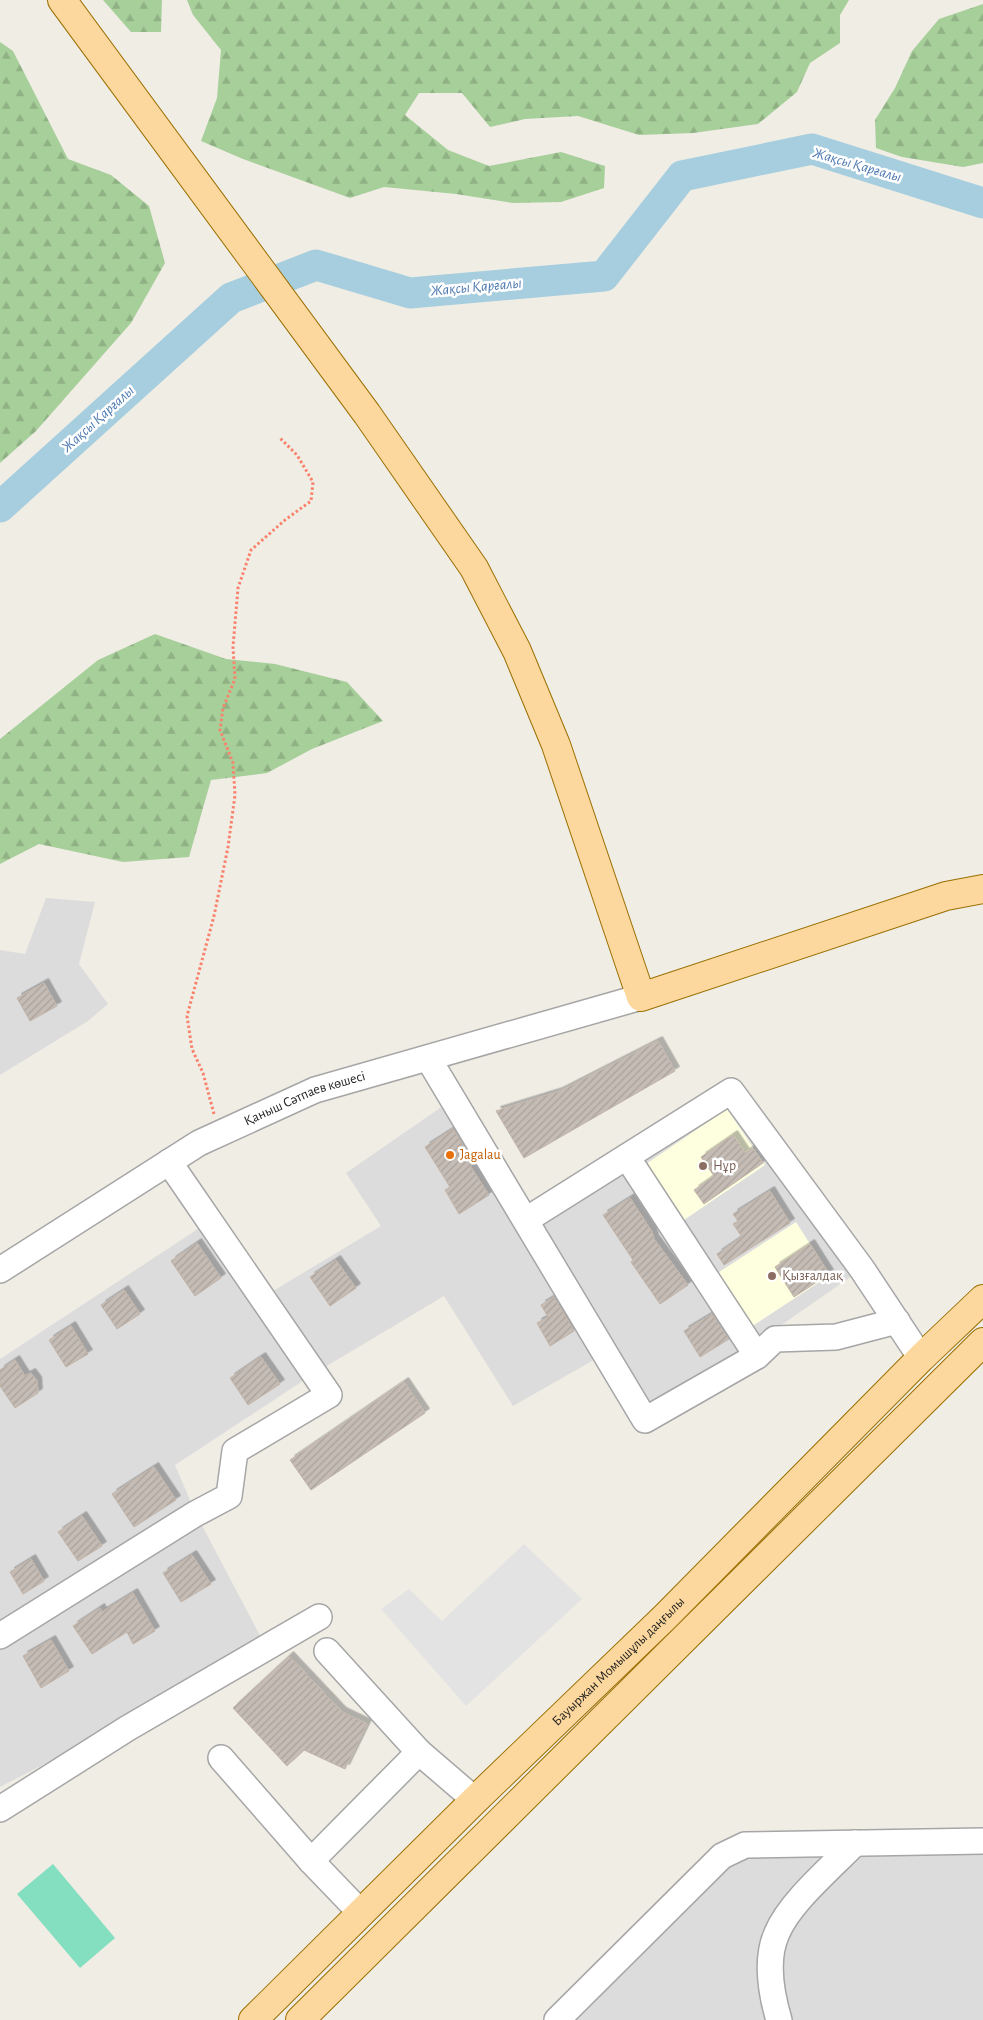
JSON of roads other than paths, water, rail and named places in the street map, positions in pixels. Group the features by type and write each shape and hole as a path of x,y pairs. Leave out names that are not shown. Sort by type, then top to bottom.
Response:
{"main road":[{"path":"62,0 367,414 474,568 517,651 556,745 641,997 946,896 983,889"},
{"name":"Бауыржан Момышұлы даңғылы","path":"253,2020 475,1800 526,1753 706,1577 921,1358 983,1299"},
{"name":"Бауыржан Момышұлы даңғылы","path":"300,2020 983,1342"},
{"path":"526,1753 547,1775"}],"street":[{"name":"Қаныш Сәтпаев көшесі","path":"0,1270 200,1143 315,1090 641,997"},
{"path":"428,1058 645,1420 756,1356 775,1339 836,1337 897,1321"},
{"path":"526,1220 730,1091 862,1269 921,1358"},
{"path":"627,1156 756,1356"},
{"path":"0,1636 196,1514 229,1496 235,1451 329,1395 169,1162"},
{"path":"0,1809 128,1728 319,1617"},
{"path":"327,1651 419,1752 475,1800"},
{"path":"311,1861 419,1752"},
{"path":"222,1758 311,1861 361,1913"},
{"path":"557,2020 722,1856 745,1845 983,1841"},
{"path":"779,2020 773,2000 770,1962 776,1934 790,1910 855,1843"}],"waterway":[{"name":"Жақсы Қарғалы","path":"0,507 231,298 316,265 410,293 604,276 682,176 812,149 983,203"}],"place":[{"name":"Jagalau","path":"450,1155"},
{"name":"Нұр","path":"703,1166"},
{"name":"Қызғалдақ","path":"772,1276"}]}
